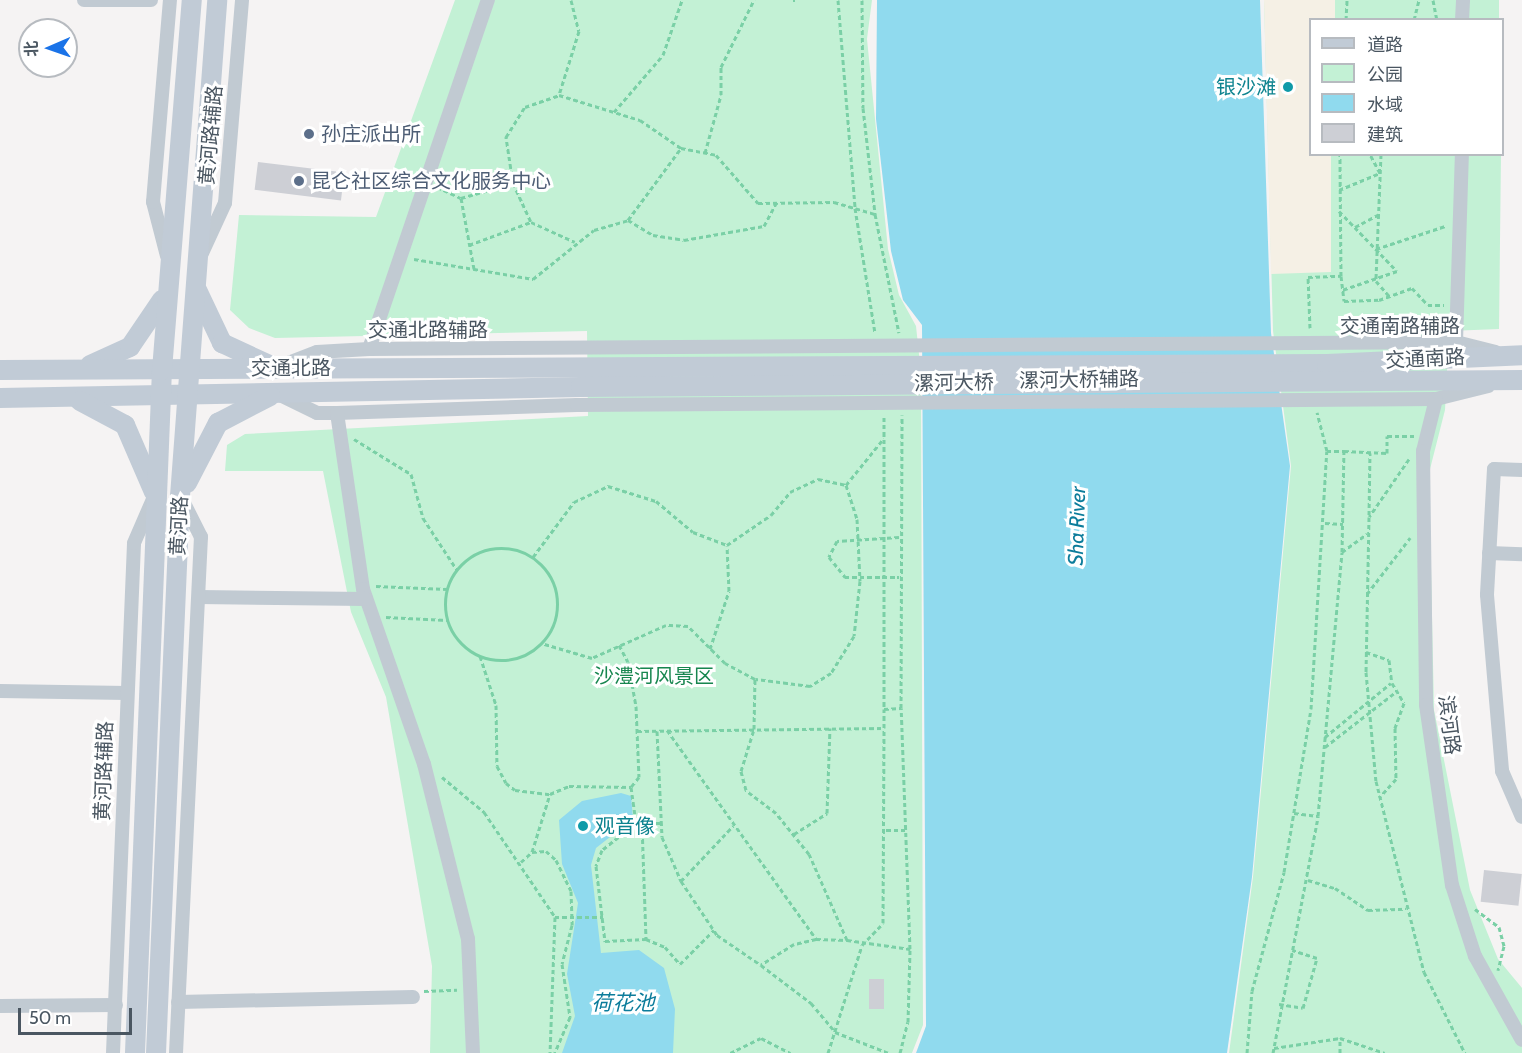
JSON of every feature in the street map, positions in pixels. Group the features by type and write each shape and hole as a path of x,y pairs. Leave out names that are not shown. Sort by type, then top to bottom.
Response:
{"main road":[{"name":"黄河路","path":"135,1053 160,396 192,0"},
{"name":"黄河路","path":"156,1053 180,496 217,0"},
{"path":"195,275 222,343 275,368"},
{"path":"73,370 130,347 150,324 168,286"},
{"name":"交通南路","path":"1328,371 1514,354"},
{"name":"交通北路","path":"0,370 275,368 580,387"},
{"name":"交通南路","path":"1328,371 1517,380"},
{"name":"漯河大桥","path":"580,387 1328,371"},
{"name":"交通北路","path":"0,398 580,387"},
{"path":"180,496 218,423 276,393"},
{"path":"69,397 125,425 155,495"}],"street":[{"path":"84,0 151,0"},
{"path":"170,0 153,202 170,266"},
{"path":"186,0 192,0"},
{"name":"黄河路辅路","path":"195,275 225,203 242,0"},
{"path":"369,349 488,0"},
{"path":"1462,18 1463,0"},
{"path":"1456,342 1462,222 1462,156"},
{"name":"交通南路辅路","path":"1328,371 1456,342 1514,354"},
{"name":"交通北路辅路","path":"275,368 317,352 369,349 583,348"},
{"name":"漯河大桥辅路","path":"583,348 1328,371"},
{"path":"1328,371 1437,399 1517,380"},
{"path":"276,393 317,412 337,413 580,387"},
{"name":"滨河路","path":"1437,399 1427,436 1421,521 1426,705 1456,895 1475,956 1522,1040"},
{"path":"337,413 364,592 424,764 468,939 473,1053"},
{"path":"1522,470 1494,469 1487,595 1502,771 1522,817"},
{"name":"黄河路辅路","path":"113,1053 134,543 155,495"},
{"path":"176,1053 201,537 180,496"},
{"path":"1489,554 1522,554"},
{"path":"199,597 364,592"},
{"path":"0,691 127,693"},
{"path":"178,1002 413,997"},
{"path":"0,1006 116,1005"}],"path":[{"path":"559,95 579,31 571,0"},
{"path":"614,112 663,55 682,0"},
{"path":"705,153 721,95 721,68 754,0"},
{"path":"862,0 863,108 875,214 899,337"},
{"path":"1346,18 1347,0"},
{"path":"1414,18 1419,0"},
{"path":"1433,0 1437,18"},
{"path":"575,242 531,222 513,183 506,137 525,107 559,95 640,120 681,148 716,155 758,203 834,202 875,214"},
{"path":"401,256 533,279 575,242 594,230 628,220 681,148"},
{"path":"1340,156 1339,210 1344,302 1389,296 1412,288 1428,305 1458,305"},
{"path":"1371,156 1380,173"},
{"path":"1381,156 1376,281 1389,296"},
{"path":"1339,190 1380,173"},
{"path":"426,182 461,198 513,183"},
{"path":"461,198 474,269"},
{"path":"628,220 653,235 684,240 764,226 777,202"},
{"path":"1339,210 1397,271 1376,281 1342,290"},
{"path":"1355,227 1379,214"},
{"path":"470,245 531,222"},
{"path":"1376,249 1462,222"},
{"path":"1311,333 1308,277 1341,276"},
{"path":"900,1053 909,1022 910,950 901,708 899,577 902,405"},
{"path":"1247,1053 1252,991 1273,924 1311,709 1325,523 1327,451 1316,408"},
{"path":"339,430 411,474 423,518 457,570"},
{"path":"1327,451 1387,453 1387,436 1427,436"},
{"path":"1369,517 1427,436"},
{"path":"846,485 884,438"},
{"path":"1274,1053 1279,1004 1308,880 1318,816 1342,552 1344,451"},
{"path":"1370,452 1366,652 1368,702 1379,798 1424,972 1465,1053"},
{"path":"533,557 574,502 608,486 656,501 693,532 727,545 744,538 790,492 809,482 846,485"},
{"path":"541,644 592,658 666,625 688,626 710,649 755,679 810,686 831,673 854,636 860,578 858,538 846,485"},
{"path":"1366,596 1421,521"},
{"path":"1325,523 1343,524"},
{"path":"1342,552 1368,533"},
{"path":"899,537 837,541 829,556 836,572 860,578 899,577"},
{"path":"710,649 729,591 727,545"},
{"path":"484,550 518,550 533,557 545,568 557,598 551,630 541,644 513,659 480,656 465,647 447,620 447,589 457,570 484,550"},
{"path":"364,592 447,589"},
{"path":"372,617 447,620"},
{"path":"619,645 628,662 637,731 639,777 631,787 636,823"},
{"path":"1366,652 1389,660 1392,683 1404,703 1395,728 1396,779 1379,798"},
{"path":"480,656 496,705 497,766 515,790 549,794 569,786 631,787"},
{"path":"755,679 754,729 742,753 746,790 794,834 814,864 847,940"},
{"path":"1325,737 1392,683"},
{"path":"1324,747 1397,691"},
{"path":"828,1053 862,945 884,923 886,830 884,709 901,708"},
{"path":"794,834 827,813 830,728"},
{"path":"637,731 884,728"},
{"path":"657,730 660,823 681,881 714,930 811,1003 835,1032 889,1053"},
{"path":"667,730 816,939"},
{"path":"424,764 484,812 521,862 555,917 550,1053"},
{"path":"521,862 532,852 549,794"},
{"path":"1294,813 1318,816"},
{"path":"660,823 636,823 602,850 596,866 605,941 646,939 665,947 680,964 714,930"},
{"path":"642,824 646,939"},
{"path":"681,881 734,826"},
{"path":"886,830 905,830"},
{"path":"532,852 546,851 556,860 571,891 572,917 562,964 570,1017 555,1053"},
{"path":"1308,880 1335,888 1368,910 1406,909"},
{"path":"1456,895 1499,927 1504,946 1494,989"},
{"path":"555,917 603,917"},
{"path":"761,965 794,944 816,939 847,940 862,945 910,950"},
{"path":"1279,1004 1303,1008 1317,958 1292,950"},
{"path":"413,997 413,992 471,989"},
{"path":"730,1053 761,1038 790,1053"},
{"path":"1274,1048 1340,1038 1385,1053"},
{"path":"1340,1038 1340,1053"}],"green space":[{"name":"沙澧河风景区","path":"455,0 872,0 867,39 888,249 899,295 916,326 921,373 923,1025 912,1053 430,1053 432,966 386,697 351,612 323,471 225,471 227,445 245,434 588,416 587,331 275,338 249,328 230,310 239,215 376,217"},
{"path":"1264,0 1499,0 1499,18 1309,18 1309,156 1501,156 1499,329 1449,331 1445,410 1429,473 1434,710 1470,890 1498,959 1522,988 1522,1053 1229,1053 1253,877 1291,466 1273,331"}],"sand":[{"name":"银沙滩","path":"1264,0 1335,0 1335,18 1309,18 1309,156 1331,156 1331,272 1271,274"}],"water":[{"name":"Sha River","path":"877,0 1260,0 1271,333 1290,466 1252,877 1227,1053 916,1053 926,1026 922,325 903,300 891,251 876,119"},
{"name":"荷花池","path":"621,793 631,796 633,819 596,848 591,865 601,953 639,950 664,968 675,1009 673,1053 562,1053 575,1016 567,974 578,903 562,864 559,820 582,801"}],"building":[{"name":"昆仑社区综合文化服务中心","path":"258,162 344,173 341,200 255,190"},
{"path":"1484,870 1522,874 1518,906 1481,902"},
{"path":"869,979 884,979 884,1009 869,1009"}],"place":[{"name":"银沙滩","path":"1288,87"},
{"name":"孙庄派出所","path":"309,134"},
{"name":"昆仑社区综合文化服务中心","path":"299,181"},
{"name":"观音像","path":"583,826"}]}
